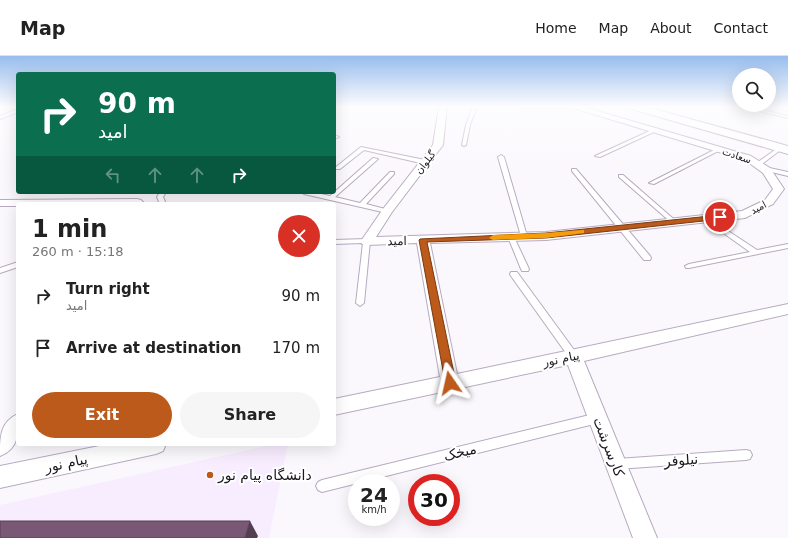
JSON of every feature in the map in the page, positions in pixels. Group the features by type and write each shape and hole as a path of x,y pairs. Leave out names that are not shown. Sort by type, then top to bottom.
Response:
{"highway":[{"path":"719,128 786,146"},
{"path":"732,128 786,146"}],"street":[{"name":"گیلوان","path":"367,241 387,211 438,145 440,128"},
{"name":"سعادت","path":"651,128 748,158 763,166"},
{"name":"امید","path":"367,241 546,236 744,214 769,202 779,189 770,173 763,166"},
{"path":"0,203 16,203"},
{"path":"423,240 450,383"},
{"name":"پیام نور","path":"336,407 574,357 788,309"},
{"name":"کارسرشت","path":"574,357 645,538"},
{"path":"0,446 16,426"},
{"name":"پیام نور","path":"0,477 147,446"}],"lane":[{"path":"464,145 467,128"},
{"path":"598,156 656,130"},
{"path":"763,166 786,146"},
{"path":"338,168 363,148 425,162"},
{"path":"652,183 720,149"},
{"path":"502,157 524,236"},
{"path":"336,194 375,159"},
{"path":"763,166 788,174"},
{"path":"574,170 647,258"},
{"path":"362,206 392,173"},
{"path":"621,176 675,222"},
{"path":"313,194 387,211"},
{"path":"331,198 336,194"},
{"path":"707,218 755,252"},
{"path":"511,237 525,269"},
{"path":"360,303 367,241"},
{"name":"امید","path":"336,242 367,241"},
{"path":"690,266 788,246"},
{"path":"0,271 16,265"},
{"path":"514,274 574,357"},
{"name":"میخک","path":"322,486 598,418"},
{"name":"نیلوفر","path":"616,465 746,455"}],"shaded area":[{"name":"دانشگاه پیام نور","path":"266,446 288,446 269,538 0,538 0,505"}],"building":[{"path":"0,521 250,521 245,538 0,538"}],"slow traffic":[{"path":"493,238 546,236 582,232"}],"place":[{"name":"دانشگاه پیام نور","path":"210,475"}],"route":[{"path":"450,383 423,240 546,236 720,217"}]}
